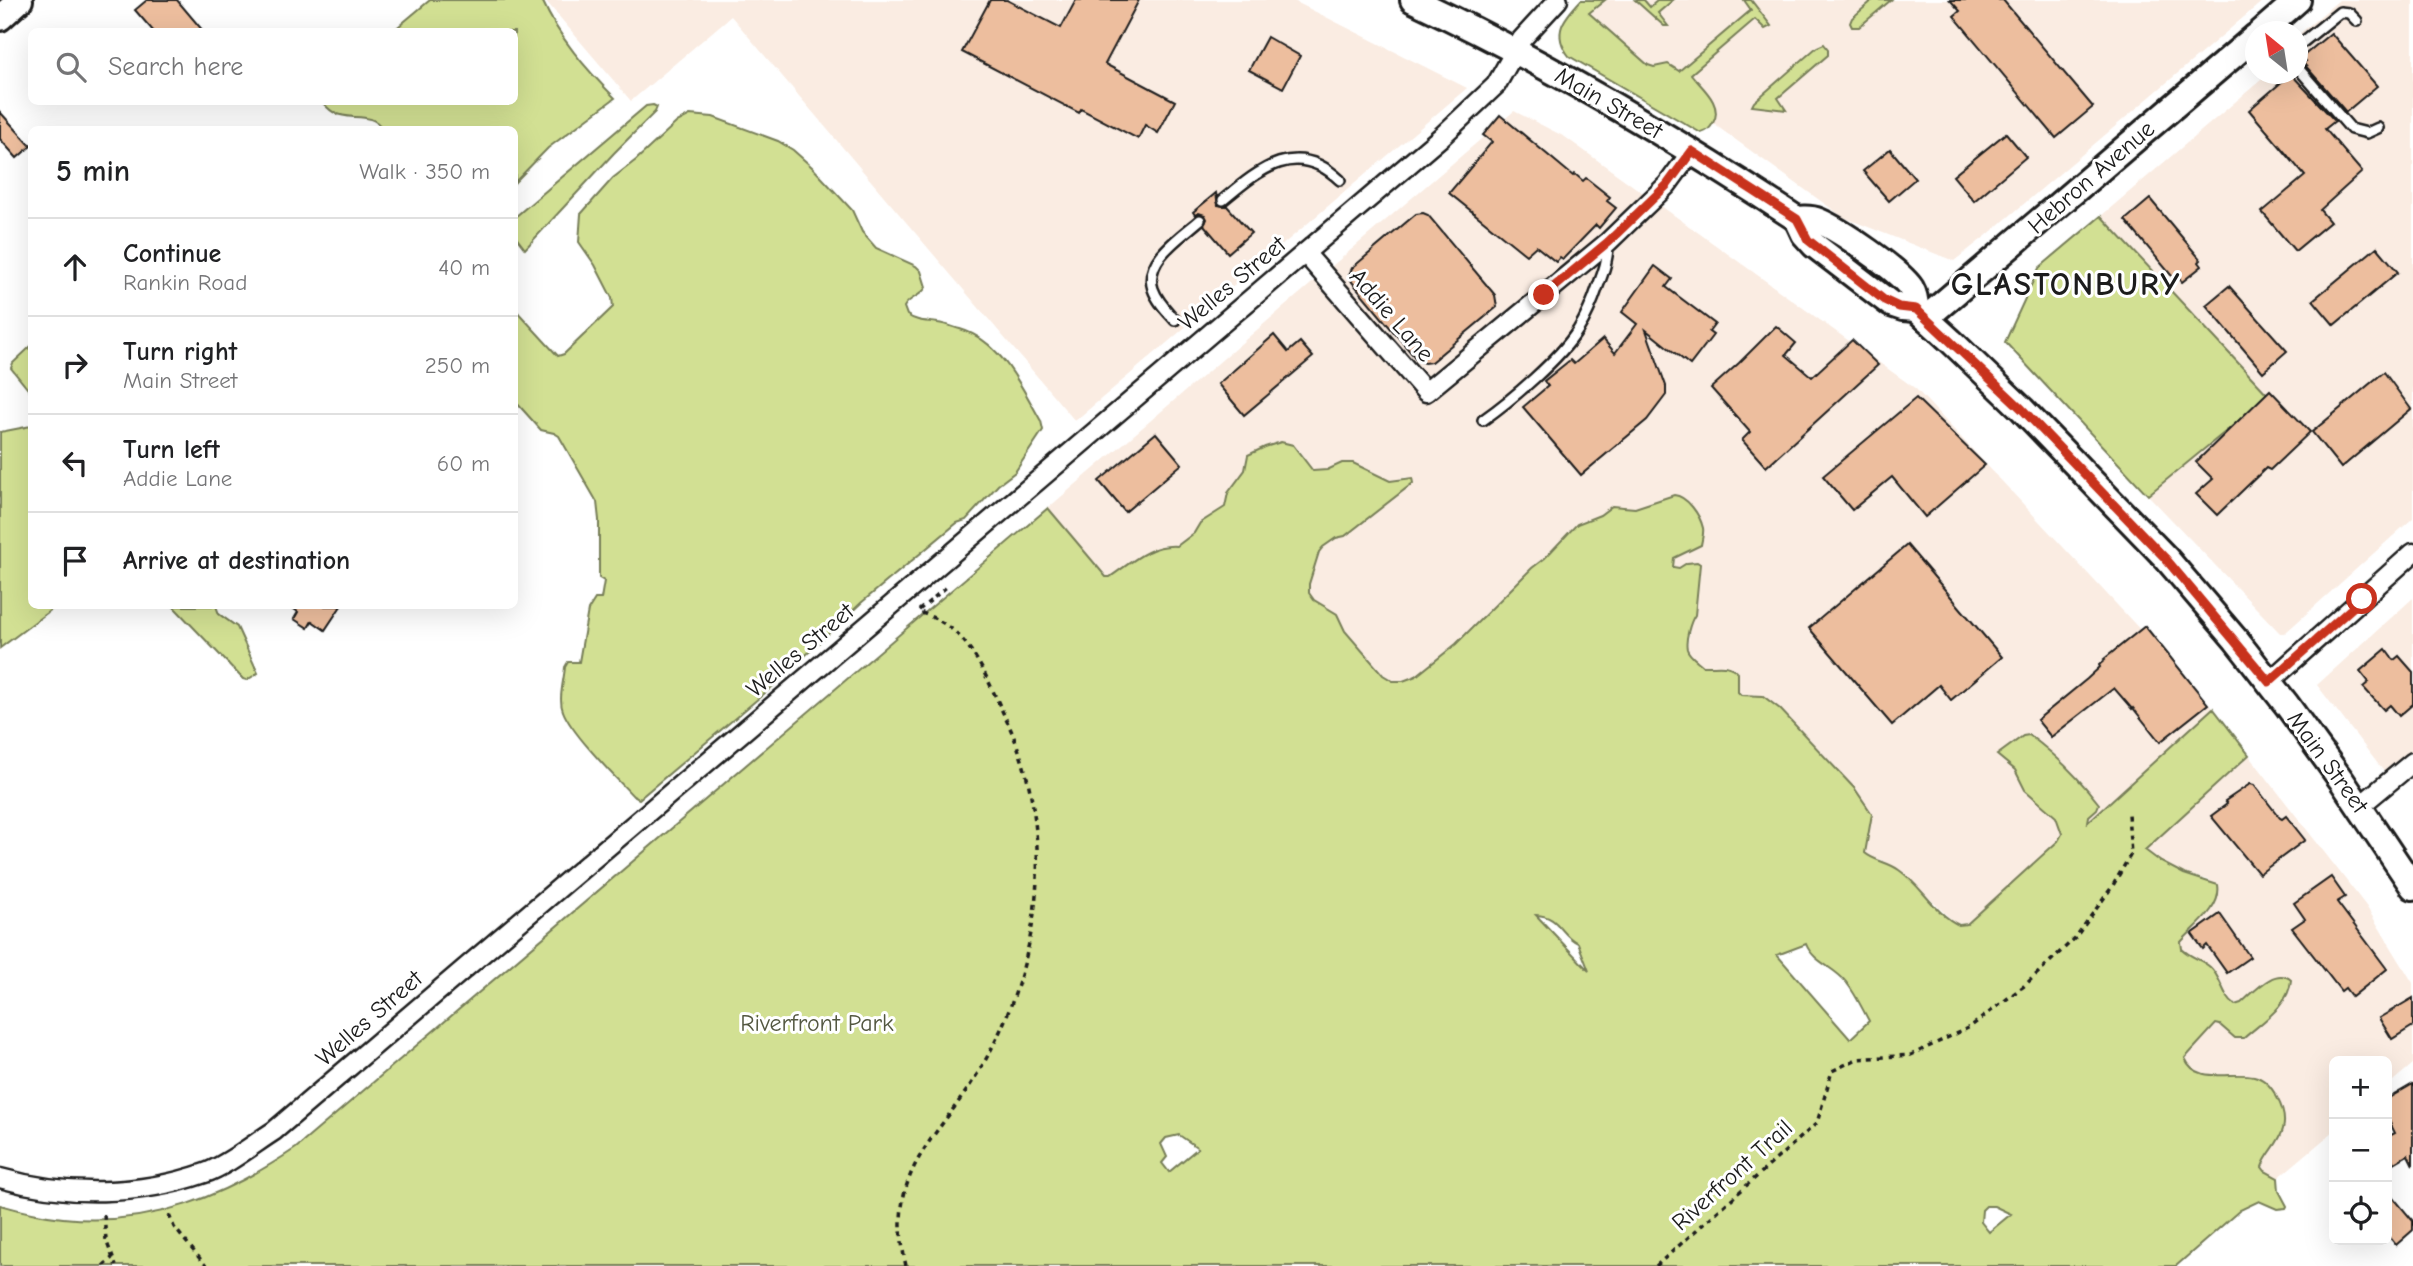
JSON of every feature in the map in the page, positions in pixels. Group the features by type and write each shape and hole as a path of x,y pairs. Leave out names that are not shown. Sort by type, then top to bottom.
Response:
{"main road":[{"path":"0,18 20,0"},
{"name":"Main Street","path":"1413,0 1515,51 1631,115 1797,219 1806,218 1821,223 1879,261 1909,285 1921,313 2022,409 2201,598 2269,682 2360,807 2413,887"},
{"path":"2274,21 2298,0"},
{"name":"Hebron Avenue","path":"1921,313 2245,45"}],"street":[{"name":"Welles Street","path":"0,1178 66,1191 141,1189 208,1172 274,1131 1441,137 1496,85 1529,30 1558,0"},
{"name":"Addie Lane","path":"1305,253 1426,392 1608,242 1667,185 1692,151"},
{"path":"2269,682 2413,553"},
{"path":"2360,807 2413,762"}],"lane":[{"path":"2308,38 2340,12 2349,13 2357,21"},
{"path":"2308,80 2351,129 2367,133 2378,128"},
{"path":"1223,200 1264,167 1285,161 1304,160 1324,168 1340,180"},
{"path":"1175,320 1156,296 1151,282 1152,275 1161,255 1199,220"},
{"path":"1483,420 1557,356 1578,331 1589,312 1605,268 1608,242"}],"path":[{"path":"906,1266 901,1220 911,1169 982,1066 1007,1013 1028,944 1036,901 1037,834 1028,780 1014,736 989,683 968,647 954,631 918,611 949,584"},
{"name":"Riverfront Trail","path":"1656,1266 1816,1123 1832,1070 1857,1059 1911,1055 1970,1027 2024,986 2058,954 2075,937 2112,887 2131,854 2128,814"},
{"path":"104,1215 107,1240 116,1266"},
{"path":"169,1215 174,1227 206,1266"},
{"path":"103,1266 112,1258"}],"shaded area":[{"path":"545,0 1292,0 1467,88 1075,421 731,16 631,101"},
{"path":"1601,0 2264,0 1954,261 1843,217 1615,53 1571,31"},
{"path":"2339,0 2413,0 2413,518 2285,633 2280,633 2148,495 2269,395 2101,216 2256,84 2308,84 2308,26"},
{"path":"1514,111 1565,137 1916,389 2213,708 2087,823 2089,816 2097,809 2083,783 2029,735 1997,756 2015,770 2025,790 2056,817 2062,834 2058,841 1967,924 1955,923 1901,871 1882,860 1870,858 1865,853 1872,814 1855,789 1755,694 1746,697 1738,692 1738,673 1727,665 1703,666 1692,657 1687,648 1691,621 1695,614 1697,562 1687,563 1679,568 1673,567 1672,563 1674,558 1701,545 1674,495 1635,508 1612,506 1600,515 1577,524 1456,644 1416,676 1403,681 1393,681 1372,665 1345,631 1337,614 1314,600 1309,593 1309,584 1323,547 1336,538 1345,536 1413,483 1407,477 1390,481 1353,463 1342,463 1327,470 1313,471 1298,449 1281,442 1265,447 1246,458 1245,470 1228,493 1225,507 1200,523 1194,533 1177,546 1165,545 1107,578 1048,508"},
{"path":"2413,598 2413,749 2385,773 2317,685"},
{"path":"2249,755 2366,906 2413,983 2413,1064 2392,1082 2392,1056 2329,1056 2329,1135 2278,1178 2265,1171 2262,1165 2283,1132 2253,1076 2210,1076 2192,1068 2185,1058 2216,1024 2235,1038 2269,980 2241,1003 2235,1005 2228,1000 2210,967 2182,949 2181,942 2216,904 2209,880 2184,874 2145,850"}],"green space":[{"path":"430,0 542,0 574,52 615,98 548,148 518,179 518,126 380,126 367,118 333,112 325,105 518,105 518,28 397,28"},
{"path":"1581,0 1605,0 1589,13 1648,65 1654,67 1668,64 1679,71 1751,10 1744,0 1751,0 1771,26 1765,29 1755,19 1691,74 1710,96 1716,109 1712,125 1701,133 1569,56 1560,33 1569,13"},
{"path":"1635,0 1644,0 1650,7 1658,0 1673,0 1658,13 1668,26 1664,26"},
{"path":"1873,0 1891,0 1859,27 1852,27 1852,18"},
{"path":"1824,44 1828,55 1778,98 1786,110 1752,106 1817,47"},
{"path":"646,106 657,107 525,249 518,240 518,214"},
{"path":"690,115 713,117 778,141 793,150 852,210 862,232 876,248 916,266 921,271 926,287 906,304 904,307 907,315 960,329 987,344 1008,366 1041,421 1043,430 1015,472 998,485 966,520 957,523 861,603 772,687 639,799 633,796 584,743 563,711 561,695 565,667 568,662 579,662 588,610 595,599 601,599 604,581 599,578 597,502 559,436 541,430 518,404 518,312 558,356 564,354 613,307 612,298 595,265 579,242 581,214 613,178 677,122"},
{"path":"2101,216 2269,396 2148,495 2005,342 2039,268"},
{"path":"28,349 28,389 11,368"},
{"path":"28,427 28,609 52,609 0,648 0,432"},
{"name":"Riverfront Park","path":"1281,442 1293,445 1313,471 1327,470 1342,463 1353,463 1390,481 1412,478 1413,483 1345,536 1336,538 1323,547 1309,584 1309,593 1314,600 1337,614 1345,631 1383,675 1393,681 1403,681 1416,676 1456,644 1577,524 1600,515 1612,506 1635,508 1674,495 1684,499 1696,512 1703,530 1701,545 1674,558 1673,567 1679,568 1687,563 1700,564 1695,615 1687,636 1688,652 1703,666 1726,666 1734,670 1738,673 1738,692 1741,695 1763,696 1780,709 1855,789 1872,814 1865,853 1907,876 1943,914 1959,925 1967,924 2058,841 2062,834 2056,817 2025,790 2015,770 1997,755 2023,736 2029,735 2066,767 2099,804 2089,816 2088,822 2213,708 2249,755 2145,850 2184,874 2218,885 2212,909 2181,942 2182,949 2214,971 2235,1005 2271,978 2278,976 2291,980 2280,1005 2244,1038 2235,1038 2216,1024 2185,1058 2197,1072 2254,1076 2272,1090 2281,1106 2284,1122 2279,1139 2262,1167 2278,1178 2279,1191 2286,1208 2277,1209 2259,1201 2240,1210 2176,1266 0,1266 0,1205 63,1218 127,1218 186,1204 214,1194 296,1148 1048,508 1106,577 1110,577 1150,551 1177,546 1194,533 1200,523 1225,507 1228,493 1245,470 1248,455","holes":["1536,915 1555,922 1578,943 1589,971","1806,944 1819,960 1846,982 1869,1021 1850,1039 1777,955","1179,1135 1198,1148 1169,1172 1162,1163 1167,1157 1161,1144 1166,1138","1986,1206 1994,1206 2011,1214 1989,1232 1981,1222 1982,1210"]},
{"path":"176,609 217,609 219,614 237,627 258,673 247,680 243,679"}],"building":[{"path":"147,0 177,0 201,28 151,28 135,10"},
{"path":"990,0 1007,0 1061,28 1076,0 1139,0 1105,64 1175,101 1158,133 1145,125 1138,139 1081,109 1079,113 962,52"},
{"path":"1950,0 2003,0 2093,107 2056,138 1954,16 1960,11"},
{"path":"2331,33 2377,86 2346,112 2308,69 2308,52"},
{"path":"1267,37 1300,56 1283,88 1249,70"},
{"path":"2279,84 2300,84 2335,121 2325,129 2362,172 2320,210 2330,222 2295,251 2262,212 2305,176 2249,110"},
{"path":"0,112 28,143 28,149 17,158 0,139"},
{"path":"1500,115 1573,176 1575,174 1583,181 1586,178 1610,197 1607,201 1616,208 1599,228 1596,225 1563,259 1560,257 1556,262 1536,246 1526,255 1449,193 1492,142 1483,135"},
{"path":"2006,133 2026,157 1974,201 1953,176"},
{"path":"1890,149 1915,179 1889,201 1863,171"},
{"path":"1216,193 1218,205 1227,206 1251,233 1228,253 1204,225 1207,219 1205,215 1195,215 1193,212"},
{"path":"2150,199 2201,260 2199,262 2202,266 2182,282 2179,278 2176,281 2125,220"},
{"path":"1416,214 1428,215 1495,295 1497,307 1431,362 1424,363 1417,360 1349,275 1352,268"},
{"path":"2377,247 2398,272 2334,325 2313,300"},
{"path":"1655,266 1672,279 1666,287 1715,324 1709,332 1713,335 1690,365 1646,330 1666,386 1666,395 1647,420 1581,475 1523,407 1548,386 1544,381 1570,360 1574,364 1603,339 1615,353 1637,324 1622,312"},
{"path":"2229,286 2287,351 2263,372 2206,305"},
{"path":"1776,326 1796,343 1786,355 1812,377 1852,340 1878,365 1766,467 1742,440 1750,432 1711,388"},
{"path":"1274,335 1288,352 1300,342 1313,357 1244,415 1218,384"},
{"path":"2384,372 2411,409 2341,468 2312,432"},
{"path":"2270,390 2310,432 2270,470 2266,468 2217,515 2196,494 2213,479 2196,462"},
{"path":"1916,398 1985,465 1925,517 1892,477 1852,510 1823,476"},
{"path":"1156,433 1182,464 1125,512 1099,481"},
{"path":"1907,545 2002,657 1951,700 1939,685 1892,725 1809,628"},
{"path":"294,609 339,609 325,630 312,621 308,628 294,619 298,612"},
{"path":"2145,626 2208,704 2160,742 2114,688 2051,737 2037,720"},
{"path":"2386,649 2394,660 2399,656 2413,672 2413,704 2399,716 2390,705 2384,710 2363,687 2369,682 2360,671"},
{"path":"2250,784 2254,785 2280,818 2286,816 2305,840 2259,874 2211,816 2227,804 2225,801"},
{"path":"2331,877 2345,897 2337,902 2387,969 2352,997 2345,988 2341,991 2292,928 2305,919 2294,903"},
{"path":"2220,914 2250,957 2227,973 2207,945 2203,949 2192,934"},
{"path":"2413,998 2413,1026 2392,1039 2379,1018"},
{"path":"2413,1084 2413,1165 2408,1155 2394,1163 2392,1159 2392,1134 2395,1133 2392,1127 2392,1096"},
{"path":"2392,1196 2413,1221 2413,1230 2396,1245 2392,1240"}],"district":[{"name":"GLASTONBURY","path":"2066,284"}],"route":[{"path":"1544,295 1608,242 1667,185 1692,151 1797,219 1808,240 1884,300 1899,307 1916,309 1951,341 2022,409 2165,558 2269,682 2362,599"}]}
